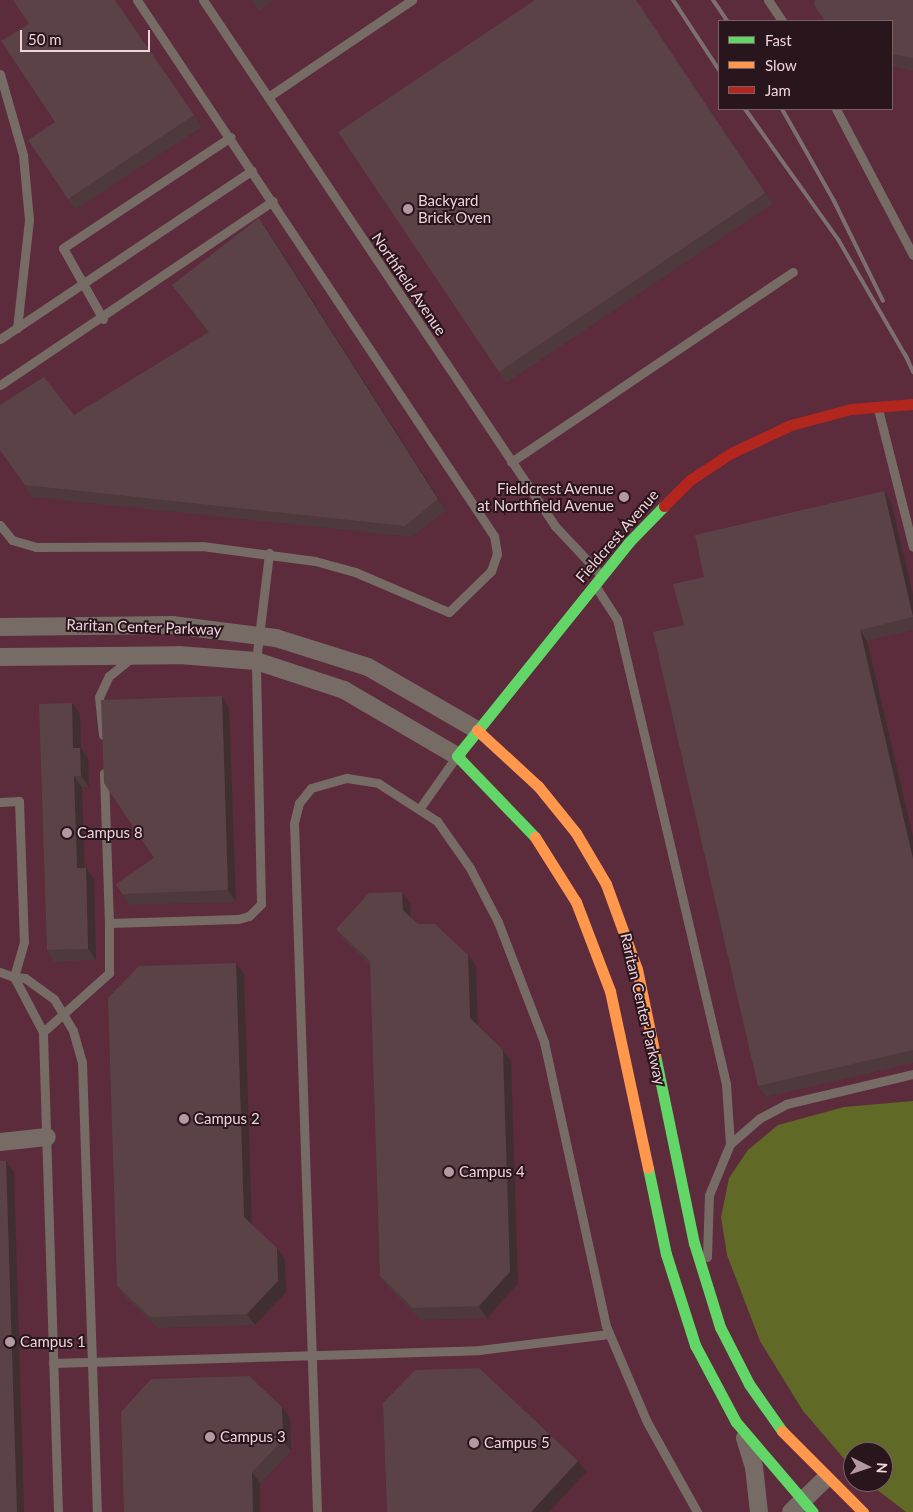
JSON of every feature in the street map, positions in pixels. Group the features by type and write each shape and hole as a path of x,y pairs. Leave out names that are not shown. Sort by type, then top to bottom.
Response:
{"street":[{"name":"Fieldcrest Avenue","path":"457,756 654,512 717,461 791,425 878,406 913,404"},
{"name":"Raritan Center Parkway","path":"0,627 153,624 258,634 368,667 477,730 517,764 564,817 596,864 618,910 638,975 707,1292 753,1390 784,1434 825,1479 863,1512"},
{"name":"Raritan Center Parkway","path":"0,657 147,655 256,662 344,690 457,756 496,791 538,840 590,931 618,1022 674,1285 695,1345 736,1422 802,1508"},
{"path":"0,1142 47,1137"},
{"path":"736,1422 754,1467 759,1512"},
{"path":"802,1508 825,1479"}],"lane":[{"path":"0,526 12,540 36,547 202,546 269,554 355,572 450,612 491,572 498,554 494,536 274,201 137,0"},
{"name":"Northfield Avenue","path":"203,0 511,462 569,546 598,580 618,619 726,1084 730,1144"},
{"path":"268,97 412,0"},
{"path":"768,0 781,20"},
{"path":"0,74 23,155 29,220 17,328"},
{"path":"837,110 913,255"},
{"path":"103,319 63,248 231,137"},
{"path":"0,340 252,170"},
{"path":"0,386 103,319 274,201"},
{"path":"511,462 793,272"},
{"path":"878,406 913,548"},
{"path":"109,923 238,919 249,916 261,904 256,662 269,554"},
{"path":"103,744 98,708 101,691 121,664 147,655"},
{"path":"420,808 457,756"},
{"path":"43,1032 108,974 109,923 104,764"},
{"path":"317,1512 295,815 312,788 347,778 378,783 420,808 446,831 477,879 531,998 609,1334 647,1422 697,1512"},
{"path":"0,802 19,801 24,942 14,978 43,1032 58,1512"},
{"path":"0,972 34,984 54,999 82,1062 96,1512"},
{"path":"707,1292 709,1194 730,1144 760,1118 786,1104 913,1074"},
{"path":"53,1363 479,1350 609,1334"}],"shaded area":[{"path":"0,0 913,0 913,1512 0,1512"}],"green space":[{"path":"913,1101 913,1512 906,1512 880,1492 893,1492 893,1442 843,1442 843,1457 803,1411 760,1341 727,1255 721,1217 729,1178 748,1150 778,1125 844,1107"}],"building":[{"path":"13,0 115,0 194,115 68,199 28,140 55,122 1,41 29,24"},
{"path":"535,0 636,0 765,193 499,372 338,132"},
{"path":"815,0 913,0 913,58 893,54 893,20 824,20 814,5"},
{"path":"259,218 438,499 405,526 25,485 0,450 0,405 44,377 74,415 209,332 172,285"},
{"path":"884,491 913,617 860,630 913,859 913,1050 758,1086 653,632 684,625 673,584 704,577 695,535"},
{"path":"222,696 228,890 122,894 116,884 154,858 104,783 101,700"},
{"name":"Campus 8","path":"72,703 73,748 80,748 81,776 74,776 77,868 86,868 88,949 47,950 39,704"},
{"name":"Campus 4","path":"402,892 403,910 418,924 435,924 468,955 470,1018 503,1050 510,1272 479,1306 413,1308 380,1276 370,961 336,929 369,893"},
{"name":"Campus 2","path":"236,963 244,1217 277,1248 278,1281 247,1314 150,1317 117,1286 108,998 139,966"},
{"name":"Campus 1","path":"0,1161 6,1161 17,1512 0,1512"},
{"name":"Campus 5","path":"479,1368 578,1461 531,1512 387,1512 383,1403 415,1370"},
{"name":"Campus 3","path":"249,1376 282,1407 283,1440 252,1472 253,1512 124,1512 121,1412 151,1379"}],"railway":[{"path":"673,0 718,68"},
{"path":"713,0 726,20"},
{"path":"746,110 839,241 908,360"},
{"path":"783,110 834,201 883,301"},
{"path":"905,354 913,372"}],"traffic: fast":[{"path":"535,837 457,756 629,542 664,506"},
{"path":"655,1055 694,1243 720,1327 749,1384 782,1431"},
{"path":"648,1168 666,1254 695,1345 736,1422 813,1512"}],"traffic: slow":[{"path":"477,730 538,786 576,833 606,884 637,969 655,1055"},
{"path":"535,837 576,902 610,991 648,1168"},
{"path":"782,1431 863,1512"}],"traffic: jam":[{"path":"664,506 690,480 731,453 791,425 851,409 913,404"}],"place":[{"name":"Backyard Brick Oven","path":"408,209"},
{"name":"Fieldcrest Avenue at Northfield Avenue","path":"624,497"},
{"name":"Campus 8","path":"67,833"},
{"name":"Campus 2","path":"184,1119"},
{"name":"Campus 4","path":"449,1172"},
{"name":"Campus 1","path":"10,1342"},
{"name":"Campus 3","path":"210,1437"},
{"name":"Campus 5","path":"474,1443"}]}
